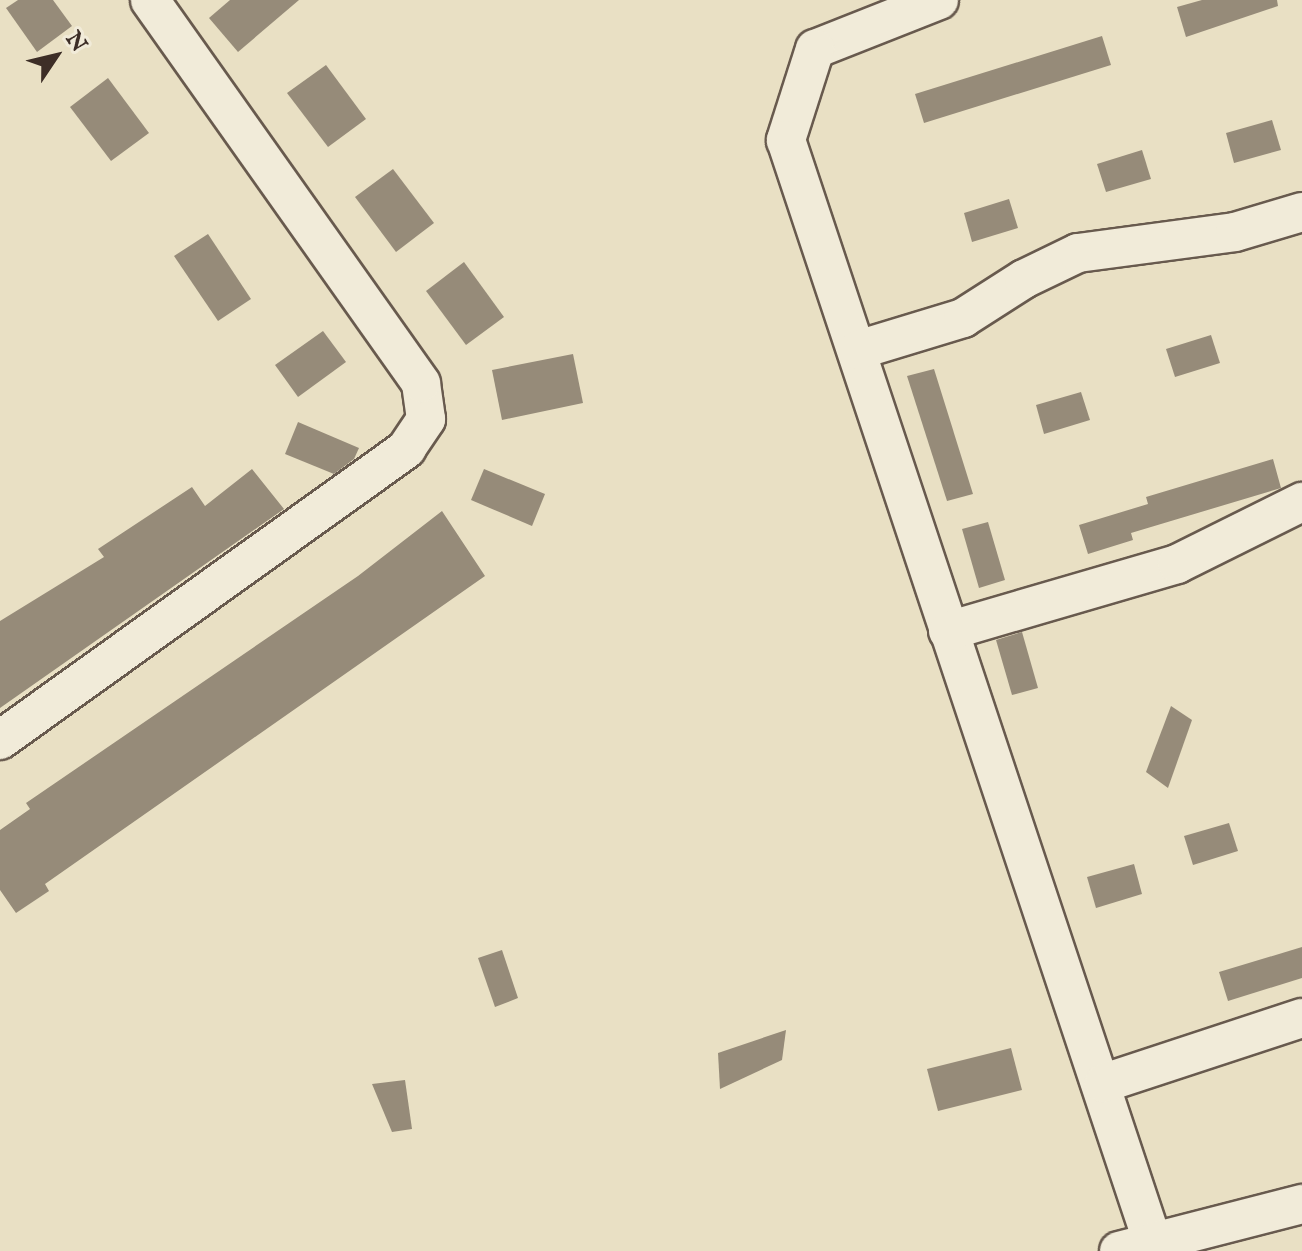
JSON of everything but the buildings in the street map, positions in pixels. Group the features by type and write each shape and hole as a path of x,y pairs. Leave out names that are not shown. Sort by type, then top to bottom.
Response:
{"street":[{"path":"0,740 406,449 426,419 421,383 150,0"},
{"path":"939,0 815,49 786,140 858,350 948,631 1104,1083 1136,1247 1302,1204"},
{"path":"858,350 963,318 1078,253 1235,232 1302,212"},
{"path":"948,631 1177,564 1302,502"},
{"path":"1104,1083 1302,1018"}]}
